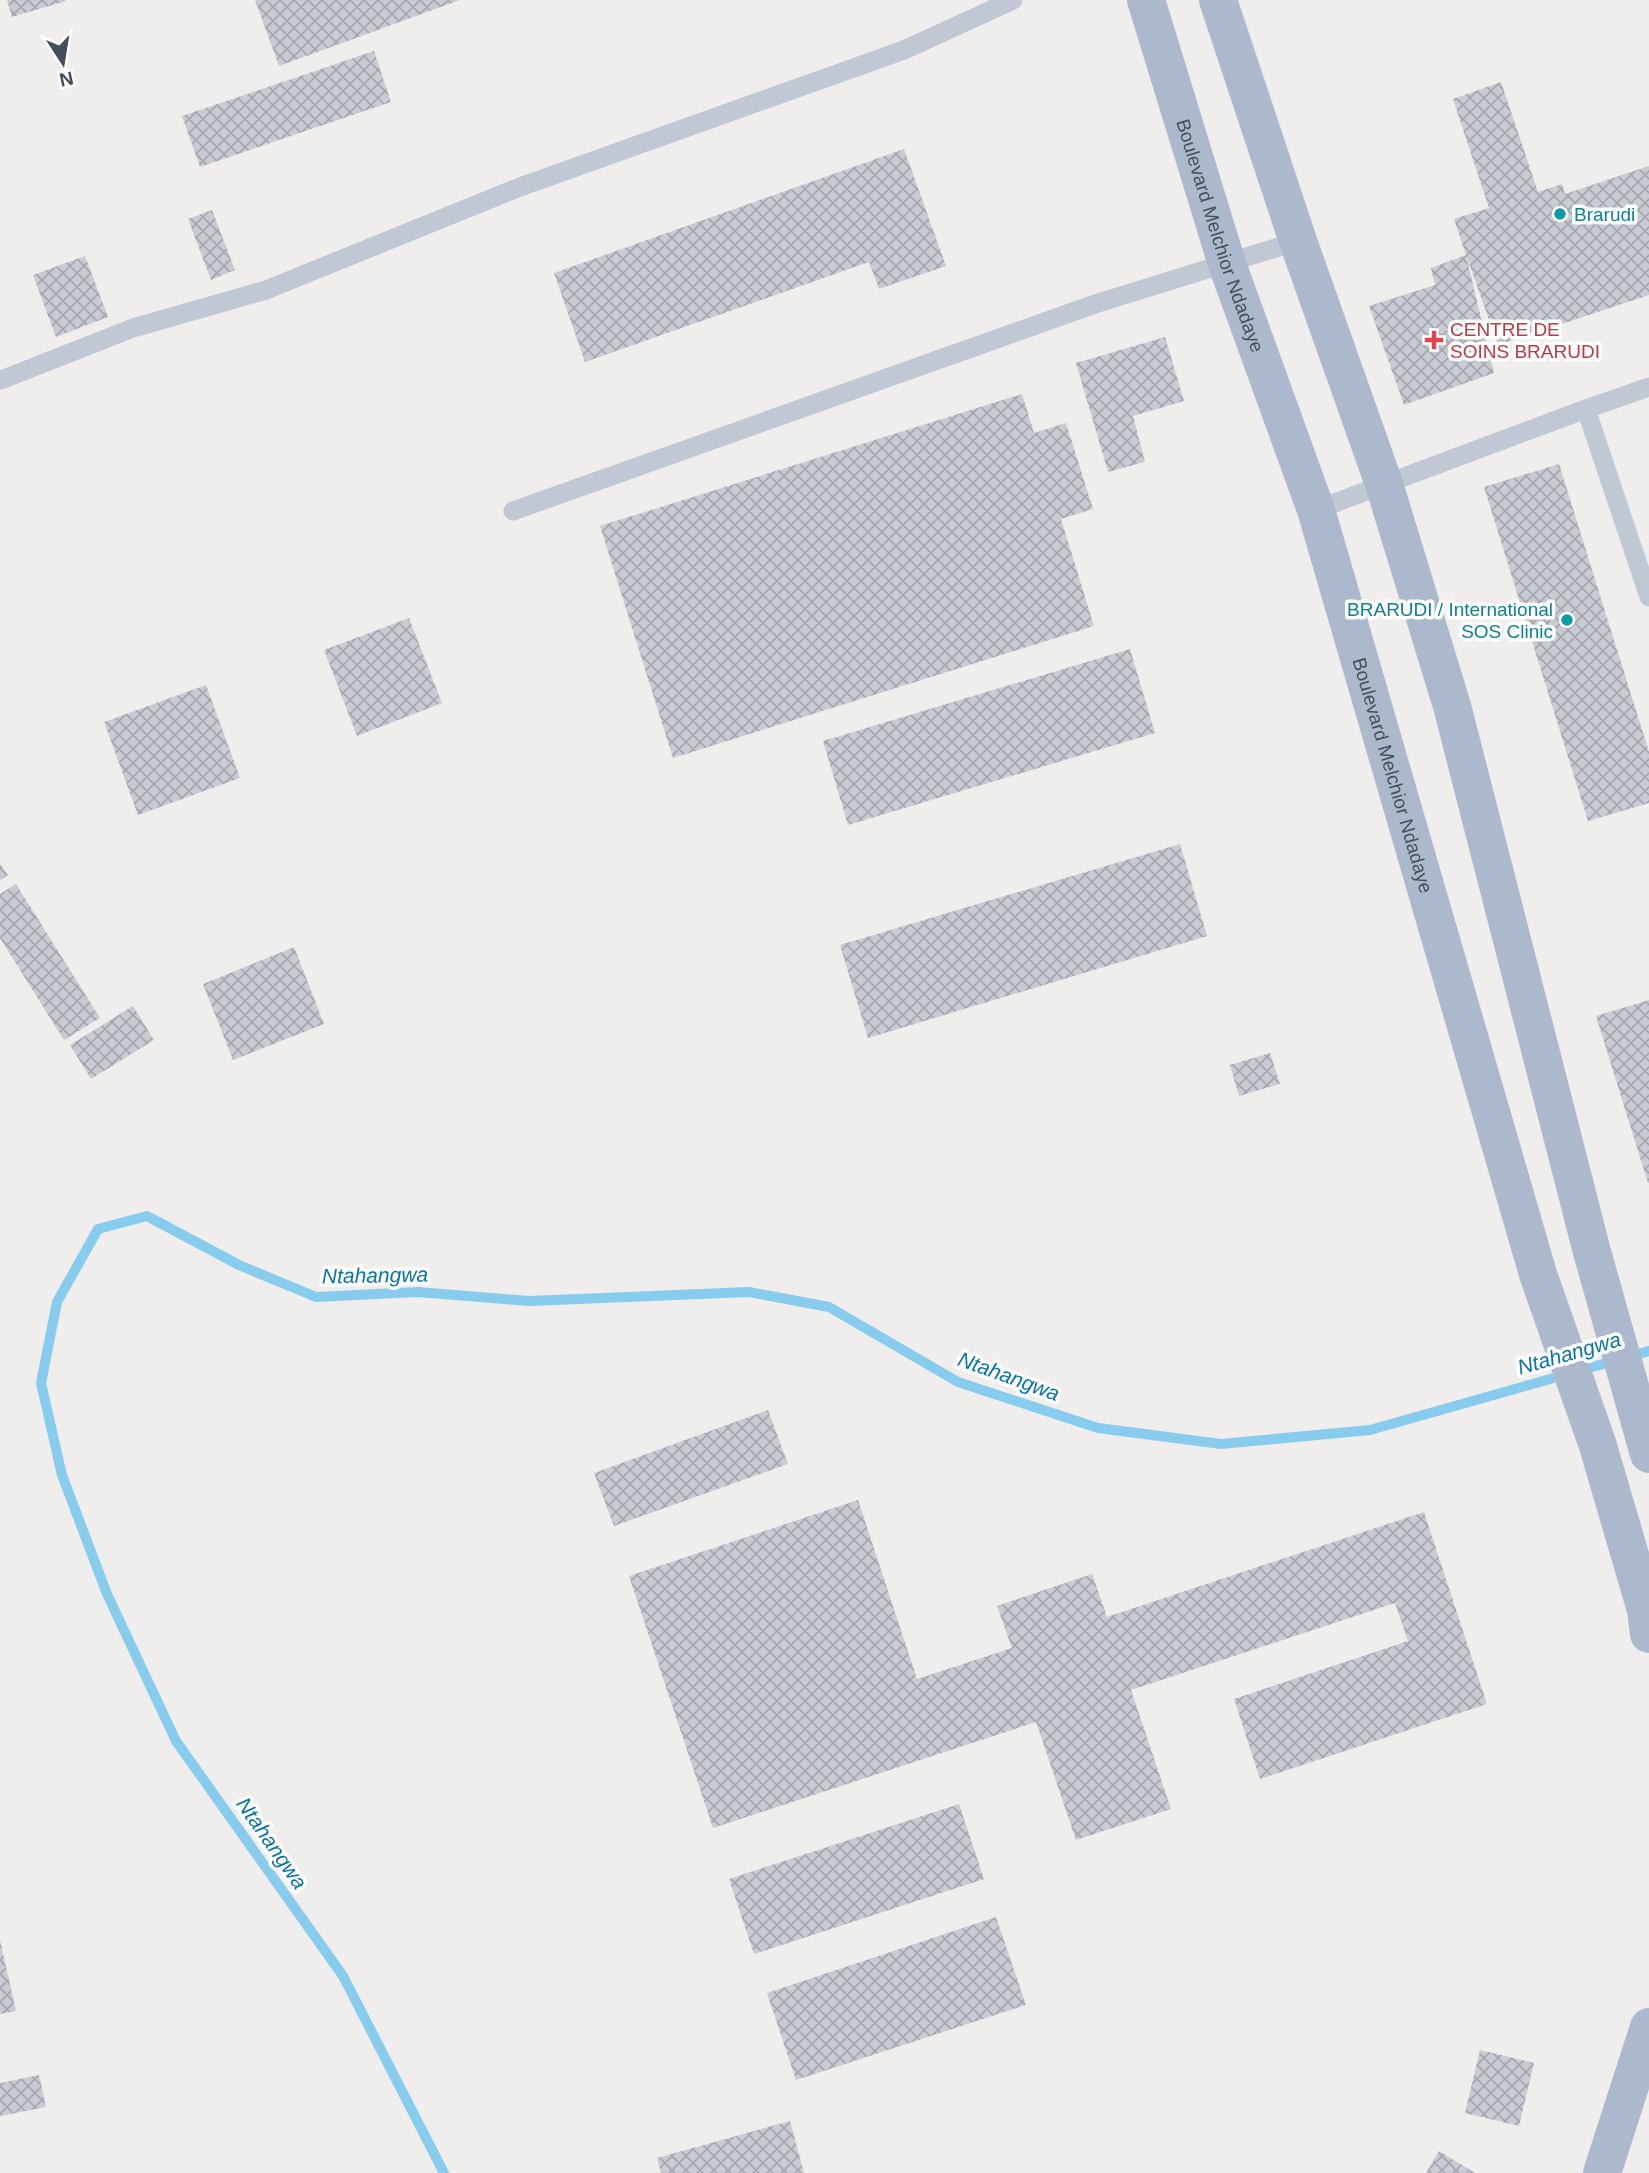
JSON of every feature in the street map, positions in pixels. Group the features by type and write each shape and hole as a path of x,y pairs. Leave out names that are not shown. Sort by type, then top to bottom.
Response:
{"main road":[{"name":"Boulevard Melchior Ndadaye","path":"1146,0 1227,264 1316,510 1538,1275 1598,1446 1646,1610 1649,1634"},
{"path":"1218,0 1298,241 1384,484 1452,706 1592,1252 1647,1447"},
{"path":"1602,2173 1649,2027"}],"lane":[{"path":"1,380 133,328 266,290 520,187 904,50 1013,0"},
{"path":"513,510 1096,304 1298,241"},
{"path":"1316,510 1649,387"},
{"path":"1586,409 1649,597"}],"building":[{"path":"7,0 65,0 66,1 12,17"},
{"path":"255,0 460,0 279,66"},
{"path":"374,51 391,102 200,167 182,116"},
{"name":"Brarudi","path":"1501,82 1538,192 1562,184 1565,194 1649,166 1649,295 1498,345 1454,219 1489,208 1453,99"},
{"path":"904,149 946,266 879,289 869,262 585,362 554,273"},
{"path":"212,210 235,270 211,280 188,219"},
{"name":"CENTRE DE SOINS BRARUDI","path":"1466,255 1494,373 1404,405 1369,306 1435,285 1431,268"},
{"path":"85,256 108,317 56,337 33,275"},
{"path":"1165,337 1184,401 1133,416 1145,462 1108,472 1076,363"},
{"path":"1022,394 1034,433 1066,423 1093,509 1061,519 1094,626 673,758 600,526"},
{"name":"BRARUDI / International SOS Clinic","path":"1559,464 1649,752 1649,803 1588,821 1484,487"},
{"path":"409,618 442,703 357,736 324,650"},
{"path":"1130,649 1155,733 848,825 823,741"},
{"path":"206,685 240,778 138,815 104,722"},
{"path":"1180,844 1207,936 868,1038 840,945"},
{"path":"0,864 8,875 0,880"},
{"path":"16,884 100,1018 64,1040 0,938 0,894"},
{"path":"294,947 324,1024 233,1060 203,984"},
{"path":"1649,1000 1649,1183 1648,1183 1596,1016"},
{"path":"133,1006 154,1040 91,1079 70,1045"},
{"path":"1270,1053 1280,1084 1239,1096 1230,1065"},
{"path":"768,1410 788,1464 614,1526 594,1473"},
{"path":"858,1500 917,1679 1012,1648 997,1606 1092,1574 1107,1617 1424,1512 1487,1704 1260,1779 1234,1699 1408,1641 1395,1603 1131,1690 1171,1809 1076,1840 1036,1722 713,1828 629,1576"},
{"path":"959,1804 984,1879 754,1954 729,1879"},
{"path":"996,1917 1026,2005 796,2080 767,1993"},
{"path":"0,1940 16,2011 0,2014"},
{"path":"1480,2050 1534,2063 1519,2126 1465,2113"},
{"path":"39,2075 46,2107 0,2116 0,2083"},
{"path":"790,2121 804,2173 661,2173 657,2158"},
{"path":"1439,2151 1475,2173 1426,2173"}],"waterway":[{"name":"Ntahangwa","path":"444,2173 343,1976 176,1741 107,1594 62,1475 41,1383 57,1302 98,1229 147,1216 239,1265 316,1297 418,1292 529,1301 749,1292 829,1307 958,1382 1098,1428 1221,1444 1370,1430 1649,1351"}],"place":[{"name":"Brarudi","path":"1560,214"},
{"name":"CENTRE DE SOINS BRARUDI","path":"1434,340"},
{"name":"BRARUDI / International SOS Clinic","path":"1567,620"}]}
